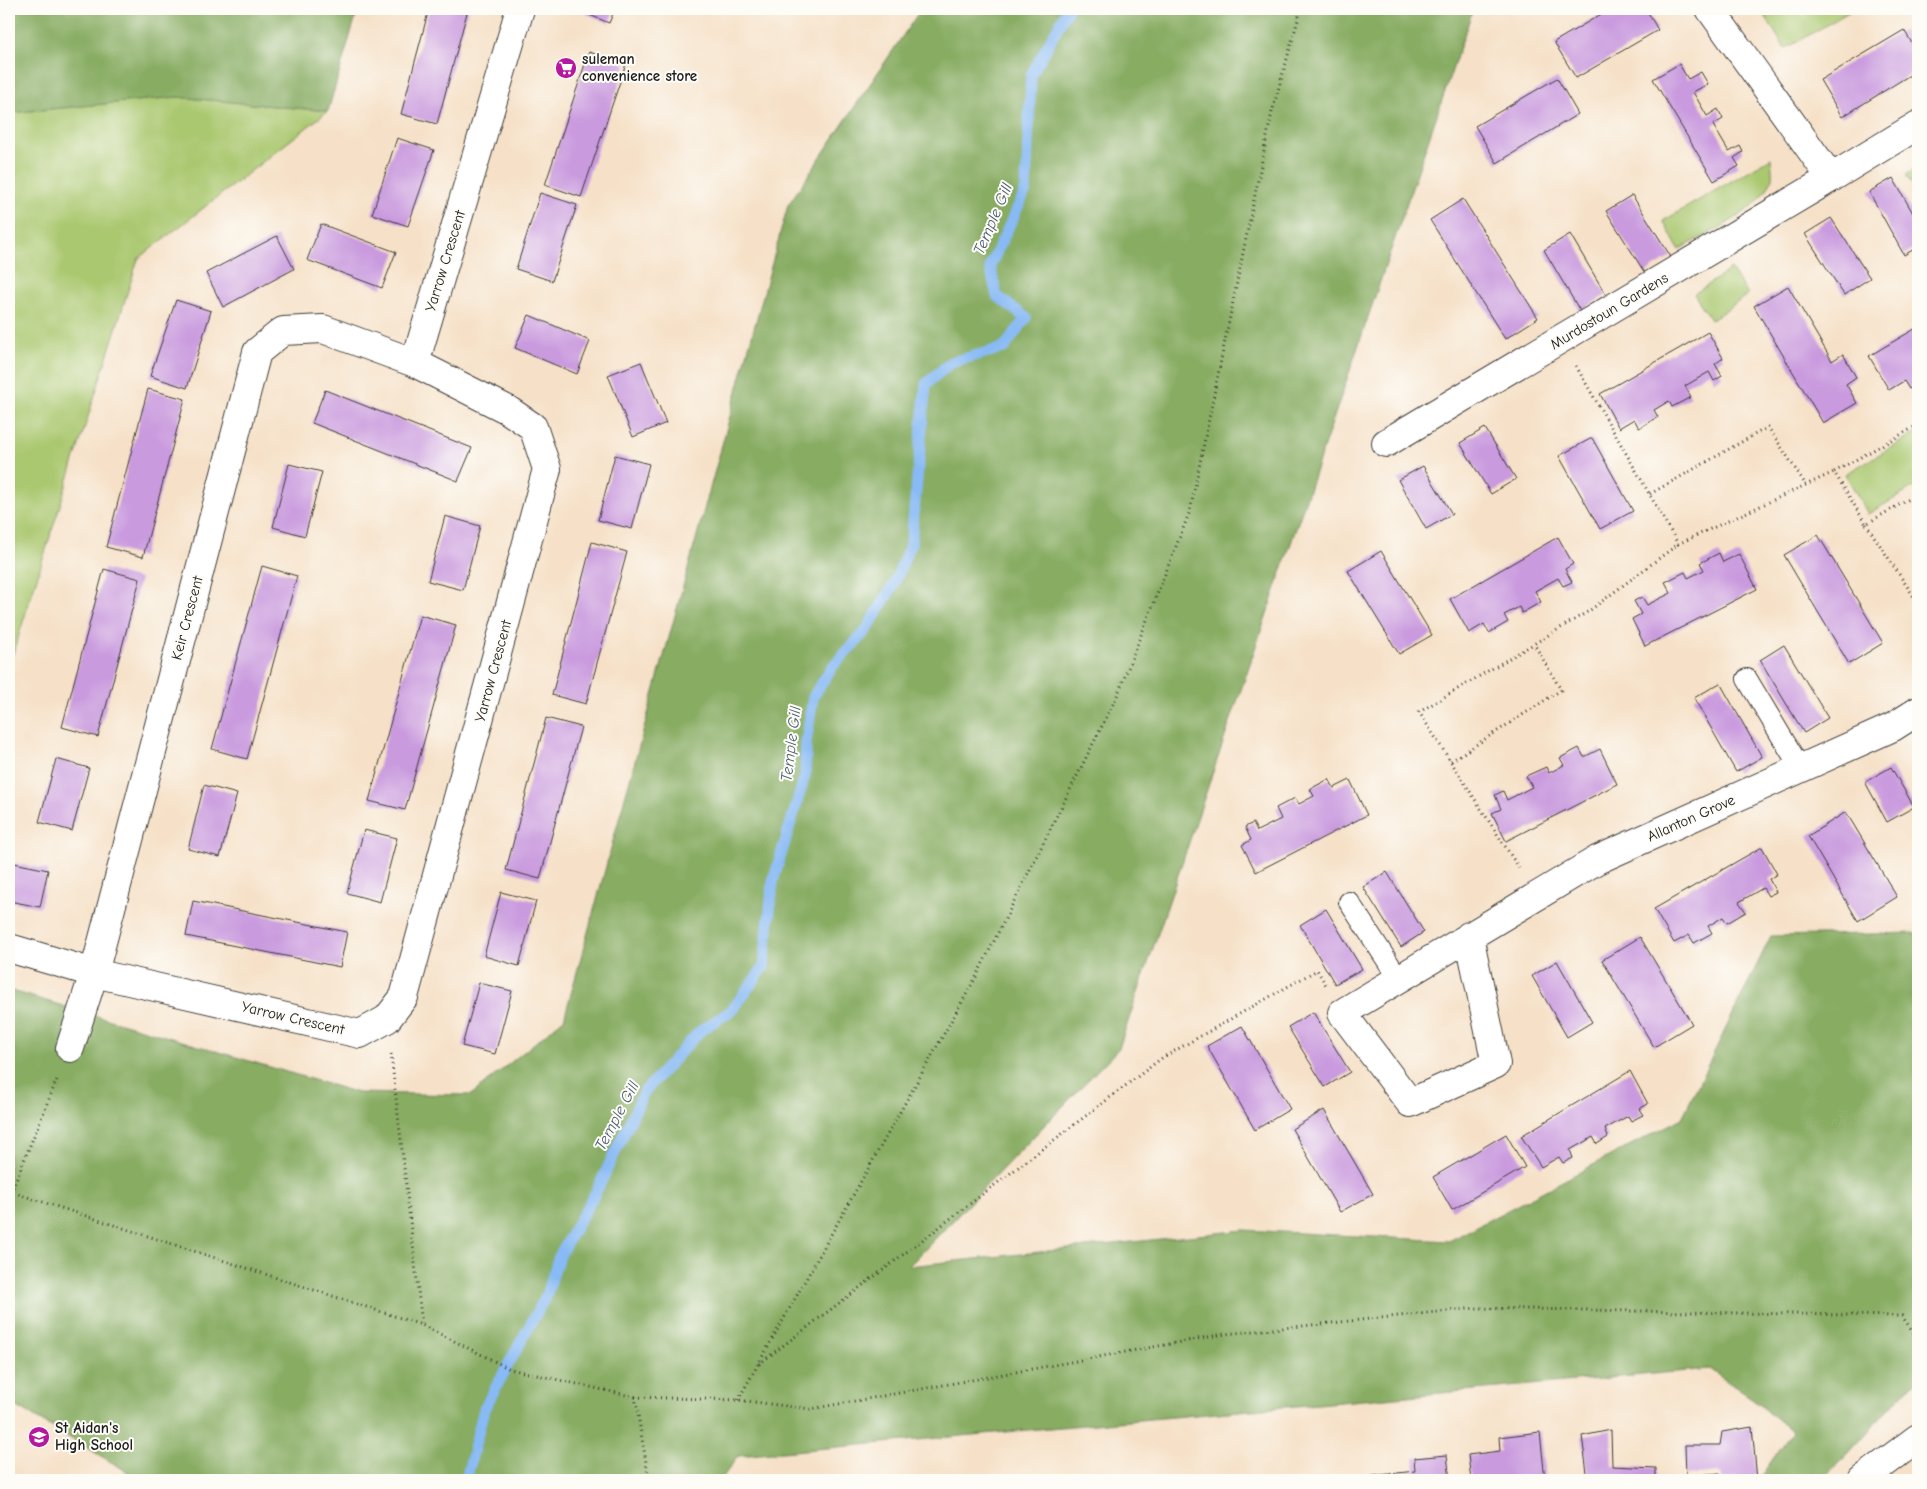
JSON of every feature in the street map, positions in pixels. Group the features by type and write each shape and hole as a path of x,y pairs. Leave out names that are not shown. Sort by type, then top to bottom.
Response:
{"street":[{"name":"Yarrow Crescent","path":"9,948 94,973 360,1034 387,1019 404,997 548,469 534,427 508,410 415,363 520,9"},
{"path":"1710,9 1831,178"},
{"name":"Murdostoun Gardens","path":"1386,443 1918,125"},
{"name":"Keir Crescent","path":"70,1048 94,973 257,352 283,331 323,328 415,363"},
{"name":"Allanton Grove","path":"1342,1013 1597,860 1893,727 1918,711"},
{"path":"1342,1013 1410,1103 1496,1064 1469,936"},
{"path":"1862,1480 1918,1438"}],"lane":[{"path":"1747,679 1801,769"},
{"path":"1349,902 1400,979"}],"path":[{"path":"738,1400 976,977 1117,696 1190,511 1272,112 1301,9"},
{"path":"1561,339 1678,544"},
{"path":"1537,896 1420,712 1589,611 1678,544 1834,472 1918,425"},
{"path":"1650,494 1768,427 1806,485"},
{"path":"1834,472 1918,602"},
{"path":"1866,524 1918,494"},
{"path":"1451,761 1561,690 1534,644"},
{"path":"757,1366 1162,1058 1318,970 1342,1013"},
{"path":"387,1019 422,1325"},
{"path":"70,1048 10,1191 422,1325 510,1369 635,1397 738,1400 811,1408 1225,1334 1476,1308 1902,1316 1918,1339"},
{"path":"635,1397 648,1480"}],"green space":[{"path":"9,9 358,9 328,111 177,97 9,113"},
{"path":"921,9 1473,9 1119,1048 909,1266 1244,1230 1449,1241 1682,1118 1771,936 1918,933 1918,1377 1824,1480 1758,1480 1792,1432 1753,1399 1709,1369 738,1456 721,1480 127,1480 128,1472 9,1402 9,990 358,1093 471,1095 564,1019 788,205"},
{"path":"1761,9 1854,9 1785,49"},
{"path":"177,97 328,111 138,259 9,666 9,113"},
{"path":"1771,158 1772,178 1767,190 1758,201 1733,220 1679,250 1663,221"},
{"path":"1918,167 1918,194 1906,175"},
{"path":"1731,269 1748,295 1711,320 1694,294"},
{"path":"1918,432 1918,485 1868,514 1845,474"}],"building":[{"path":"429,9 468,9 437,124 401,114"},
{"path":"575,9 615,9 609,23"},
{"path":"1610,9 1646,9 1658,30 1576,78 1554,42"},
{"path":"1904,30 1918,53 1918,70 1842,117 1820,80"},
{"path":"589,52 626,64 581,197 545,185"},
{"path":"1679,64 1688,79 1701,72 1708,84 1693,92 1707,116 1718,109 1723,119 1713,125 1729,152 1740,146 1743,152 1734,158 1739,166 1714,181 1653,79"},
{"path":"1557,78 1578,114 1497,163 1475,126"},
{"path":"397,138 434,150 408,226 372,214"},
{"path":"1893,178 1918,222 1918,247 1904,255 1869,192"},
{"path":"540,193 577,205 552,281 516,269"},
{"path":"1632,195 1671,257 1645,273 1606,211"},
{"path":"1463,199 1538,318 1505,339 1430,220"},
{"path":"1831,218 1870,278 1844,295 1805,234"},
{"path":"321,224 396,252 382,288 307,260"},
{"path":"1570,234 1606,295 1580,311 1544,250"},
{"path":"277,236 294,269 223,307 206,273"},
{"path":"1788,286 1832,361 1843,354 1856,377 1846,384 1857,403 1823,423 1754,306"},
{"path":"176,300 211,311 187,388 150,376"},
{"path":"529,315 590,341 577,374 515,348"},
{"path":"1918,327 1918,384 1909,389 1904,381 1889,390 1869,356"},
{"path":"1708,332 1723,358 1715,364 1722,376 1714,381 1709,372 1685,386 1691,397 1672,407 1669,401 1654,410 1658,417 1639,428 1634,419 1619,428 1600,394"},
{"path":"641,362 666,423 633,437 608,375"},
{"path":"148,389 185,399 143,557 106,547"},
{"path":"325,390 472,448 458,481 312,423"},
{"path":"1485,428 1516,479 1491,494 1460,443"},
{"path":"1592,438 1633,511 1600,529 1559,456"},
{"path":"615,455 649,464 632,529 598,520"},
{"path":"289,464 322,472 305,536 273,527"},
{"path":"1423,466 1452,514 1426,529 1398,480"},
{"path":"445,516 480,526 463,590 428,581"},
{"path":"1818,535 1883,643 1849,664 1784,555"},
{"path":"1558,537 1573,564 1565,569 1572,582 1563,586 1558,578 1535,591 1541,602 1522,613 1519,607 1504,615 1508,622 1489,633 1484,624 1469,633 1450,599"},
{"path":"592,542 627,552 586,704 552,695"},
{"path":"1381,551 1432,635 1399,654 1348,571"},
{"path":"1719,553 1723,562 1739,554 1757,589 1645,646 1632,619 1641,614 1634,601 1642,597 1647,605 1671,593 1665,582 1685,572 1688,578 1704,570 1700,563"},
{"path":"262,566 297,576 247,759 212,749"},
{"path":"104,569 140,579 98,737 62,727"},
{"path":"420,615 456,625 405,810 369,801"},
{"path":"1784,645 1828,718 1804,733 1760,660"},
{"path":"1720,683 1762,757 1736,772 1694,698"},
{"path":"546,718 581,727 540,879 506,870"},
{"path":"1579,748 1584,757 1600,749 1617,784 1506,841 1492,813 1501,809 1495,795 1503,791 1507,800 1532,787 1526,776 1546,767 1549,773 1564,765 1560,758"},
{"path":"56,759 89,768 72,831 39,822"},
{"path":"1891,767 1914,807 1887,822 1865,782"},
{"path":"1329,779 1334,788 1350,780 1367,815 1256,872 1242,845 1251,840 1245,827 1253,823 1257,831 1281,819 1276,808 1295,798 1299,804 1314,796 1310,789"},
{"path":"204,785 237,794 220,857 188,849"},
{"path":"1846,812 1897,897 1858,921 1808,836"},
{"path":"364,830 397,838 380,902 347,893"},
{"path":"1762,847 1777,874 1769,879 1776,892 1768,896 1763,888 1739,902 1746,912 1727,923 1723,917 1708,926 1712,933 1694,943 1689,935 1674,943 1654,909"},
{"path":"9,862 48,870 40,907 9,901"},
{"path":"1387,872 1424,932 1401,947 1363,887"},
{"path":"501,892 536,901 519,966 484,956"},
{"path":"193,901 347,932 340,967 186,936"},
{"path":"1326,909 1362,969 1335,984 1300,925"},
{"path":"1640,937 1692,1024 1654,1047 1602,960"},
{"path":"1557,961 1592,1022 1567,1037 1532,976"},
{"path":"479,983 512,991 495,1054 462,1046"},
{"path":"1313,1012 1350,1072 1325,1087 1288,1027"},
{"path":"1242,1026 1290,1109 1255,1130 1207,1046"},
{"path":"1630,1071 1648,1104 1639,1109 1643,1115 1631,1121 1628,1116 1605,1129 1608,1137 1597,1144 1593,1137 1570,1150 1573,1158 1563,1163 1559,1157 1541,1167 1521,1136"},
{"path":"1324,1110 1373,1194 1340,1212 1292,1129"},
{"path":"1506,1134 1525,1167 1452,1210 1433,1177"},
{"path":"1752,1427 1757,1480 1721,1480 1720,1473 1686,1476 1685,1445 1720,1445 1722,1432"},
{"path":"1611,1430 1612,1466 1656,1468 1656,1480 1588,1480 1582,1436"},
{"path":"1540,1432 1545,1480 1471,1480 1468,1455 1500,1451 1499,1437"},
{"path":"1447,1455 1450,1480 1373,1480 1372,1476 1415,1471 1414,1458"}],"waterway":[{"name":"Temple Gill","path":"466,1480 484,1409 547,1294 559,1256 598,1188 644,1092 700,1031 732,1010 764,967 773,881 805,776 806,743 813,697 832,667 866,631 894,584 911,543 926,384 951,362 1004,348 1026,318 997,296 990,266 1026,190 1031,75 1068,9"}],"place":[{"name":"suleman convenience store","path":"566,68"},
{"name":"St Aidan's High School","path":"39,1437"}]}
